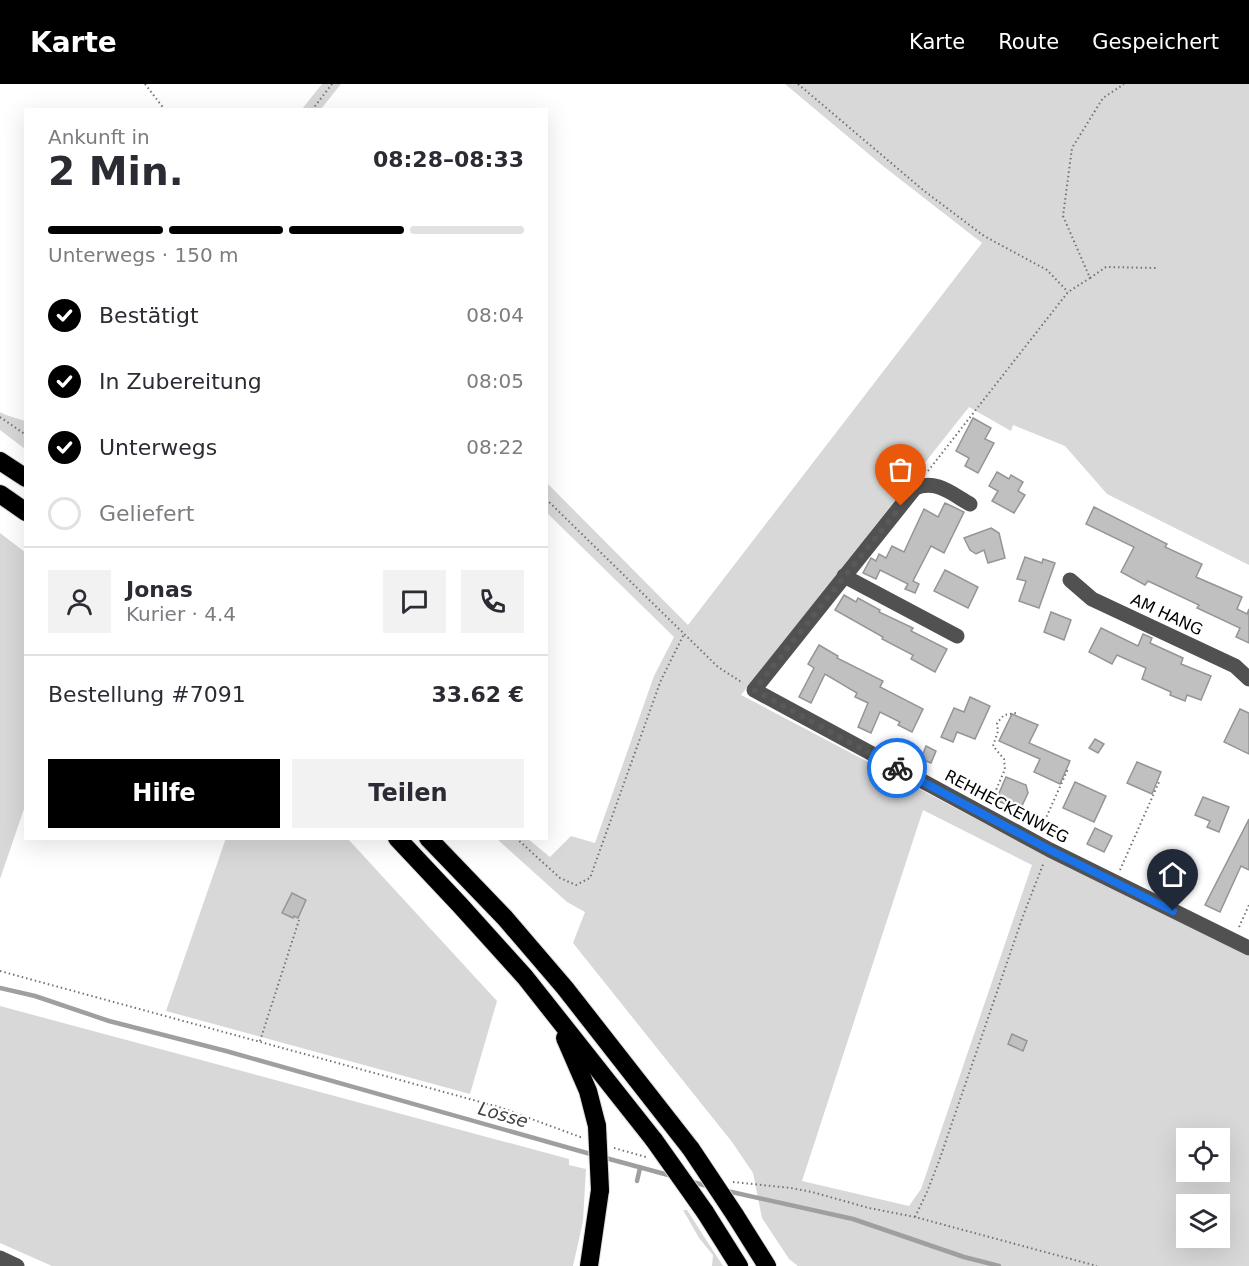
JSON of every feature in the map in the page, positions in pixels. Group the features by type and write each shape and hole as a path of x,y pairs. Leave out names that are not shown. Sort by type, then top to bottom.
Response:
{"highway":[{"path":"0,461 24,477"},
{"path":"0,494 24,511"},
{"path":"399,840 460,904 548,1004 654,1140 705,1212 739,1266"},
{"path":"430,840 505,918 565,988 691,1149 767,1266"},
{"path":"548,1004 581,1072 597,1126 600,1149 600,1190 589,1266"},
{"path":"746,1233 776,1266"}],"street":[{"path":"754,690 915,488 925,483 934,485 970,504"},
{"path":"844,576 957,636"},
{"name":"AM HANG","path":"1070,580 1092,599 1235,666 1249,679"},
{"name":"REHHECKENWEG","path":"754,690 1050,850 1249,948"},
{"path":"0,1258 17,1266"}],"path":[{"path":"145,84 163,108"},
{"path":"314,108 332,84"},
{"path":"798,84 923,190 984,236 1047,270 1068,292"},
{"path":"1090,278 1063,216 1072,148 1103,98 1124,84"},
{"path":"915,488 1068,292 1106,267 1156,268"},
{"path":"0,417 24,434"},
{"path":"548,501 718,667 754,690"},
{"path":"518,840 560,878 576,885 590,878 661,680 684,634"},
{"path":"993,797 1005,769 1004,759 993,746 998,731 997,723 1004,715 1016,713"},
{"path":"1040,831 1068,769"},
{"path":"1119,871 1159,782"},
{"path":"915,1216 939,1161 1030,895 1050,850"},
{"path":"1237,932 1249,904"},
{"path":"260,1041 299,920"},
{"path":"0,971 499,1107 572,1135"},
{"path":"745,1184 791,1188 870,1208 915,1216 1097,1266"}],"shaded area":[{"path":"322,84 341,84 322,108 303,108"},
{"path":"785,84 1249,84 1249,565 1107,494 1065,446 1013,425 1011,431 969,407 741,695 1054,860 1249,956 1249,1266 798,1266 789,1259 762,1218 753,1173 732,1142 573,943 585,912 567,902 498,840 529,840 550,857 571,836 595,843 654,676 674,637 548,514 548,484 688,625 982,243 883,166","holes":["923,810 1032,865 921,1189 909,1206 802,1181"]},
{"path":"0,412 24,421 24,448 0,430"},
{"path":"0,533 24,551 24,809 0,879"},
{"path":"225,840 349,840 497,1001 470,1094 166,1011"},
{"path":"0,1006 569,1159 569,1165 586,1169 583,1221 573,1266 52,1266 0,1243"},
{"path":"683,1210 687,1210 723,1266 712,1266 713,1255 699,1238"}],"building":[{"path":"973,418 991,428 985,439 994,443 978,473 965,466 969,458 956,451"},
{"path":"997,472 1009,479 1011,475 1023,482 1018,491 1025,495 1014,513 992,501 998,491 989,486"},
{"path":"945,503 964,512 944,553 931,546 913,581 919,584 915,593 905,589 908,584 880,570 876,579 863,573 871,558 876,561 879,554 886,558 892,546 904,552 924,509 938,517"},
{"path":"1094,507 1167,544 1165,547 1202,564 1196,577 1242,597 1237,609 1247,614 1249,609 1249,643 1236,637 1240,628 1197,608 1199,605 1148,581 1145,585 1121,572 1134,547 1086,524"},
{"path":"991,528 999,533 1005,558 988,563 984,550 976,554 970,550 964,538"},
{"path":"1025,557 1042,563 1043,559 1055,563 1039,608 1019,601 1026,581 1017,579"},
{"path":"945,570 978,587 968,608 934,591"},
{"path":"844,595 856,602 858,598 880,610 879,612 913,628 911,631 947,649 935,672 911,659 913,655 835,610"},
{"path":"1051,612 1071,620 1064,640 1044,632"},
{"path":"1101,628 1138,646 1143,634 1152,638 1150,643 1183,658 1181,664 1211,676 1201,700 1187,695 1185,701 1170,695 1171,692 1142,679 1146,668 1117,655 1112,664 1089,652"},
{"path":"819,645 838,656 837,658 883,681 880,687 923,709 912,732 898,725 900,722 880,712 871,733 858,727 868,703 855,697 857,693 825,674 811,703 799,697 814,668 808,664"},
{"path":"970,697 990,706 975,739 957,732 953,742 941,737 954,708 964,712"},
{"path":"1240,709 1249,713 1249,754 1224,742"},
{"path":"1012,714 1038,725 1029,743 1070,761 1060,784 1034,772 1040,759 999,741"},
{"path":"1095,739 1104,744 1098,753 1089,748"},
{"path":"926,746 936,751 931,763 921,759"},
{"path":"1137,762 1161,772 1152,794 1127,783"},
{"path":"1006,777 1026,785 1028,793 1020,810 996,800"},
{"path":"1075,782 1106,796 1094,822 1063,808"},
{"path":"1203,797 1229,807 1219,832 1207,827 1210,821 1195,815"},
{"path":"1249,819 1249,870 1241,866 1220,912 1205,905"},
{"path":"1095,828 1112,836 1104,852 1087,844"},
{"path":"292,893 306,900 298,918 282,913"},
{"path":"1012,1034 1027,1041 1023,1051 1008,1044"}],"waterway":[{"name":"Losse","path":"0,988 35,996 109,1021 226,1051 594,1155"},
{"name":"Losse","path":"602,1157 672,1176"},
{"path":"637,1181 640,1168"},
{"name":"Losse","path":"689,1181 707,1186"},
{"name":"Losse","path":"727,1191 853,1219 964,1257 999,1266"}],"way so far":[{"path":"897,768 754,690 901,506"}],"route":[{"path":"897,768 1050,850 1173,911"}]}
